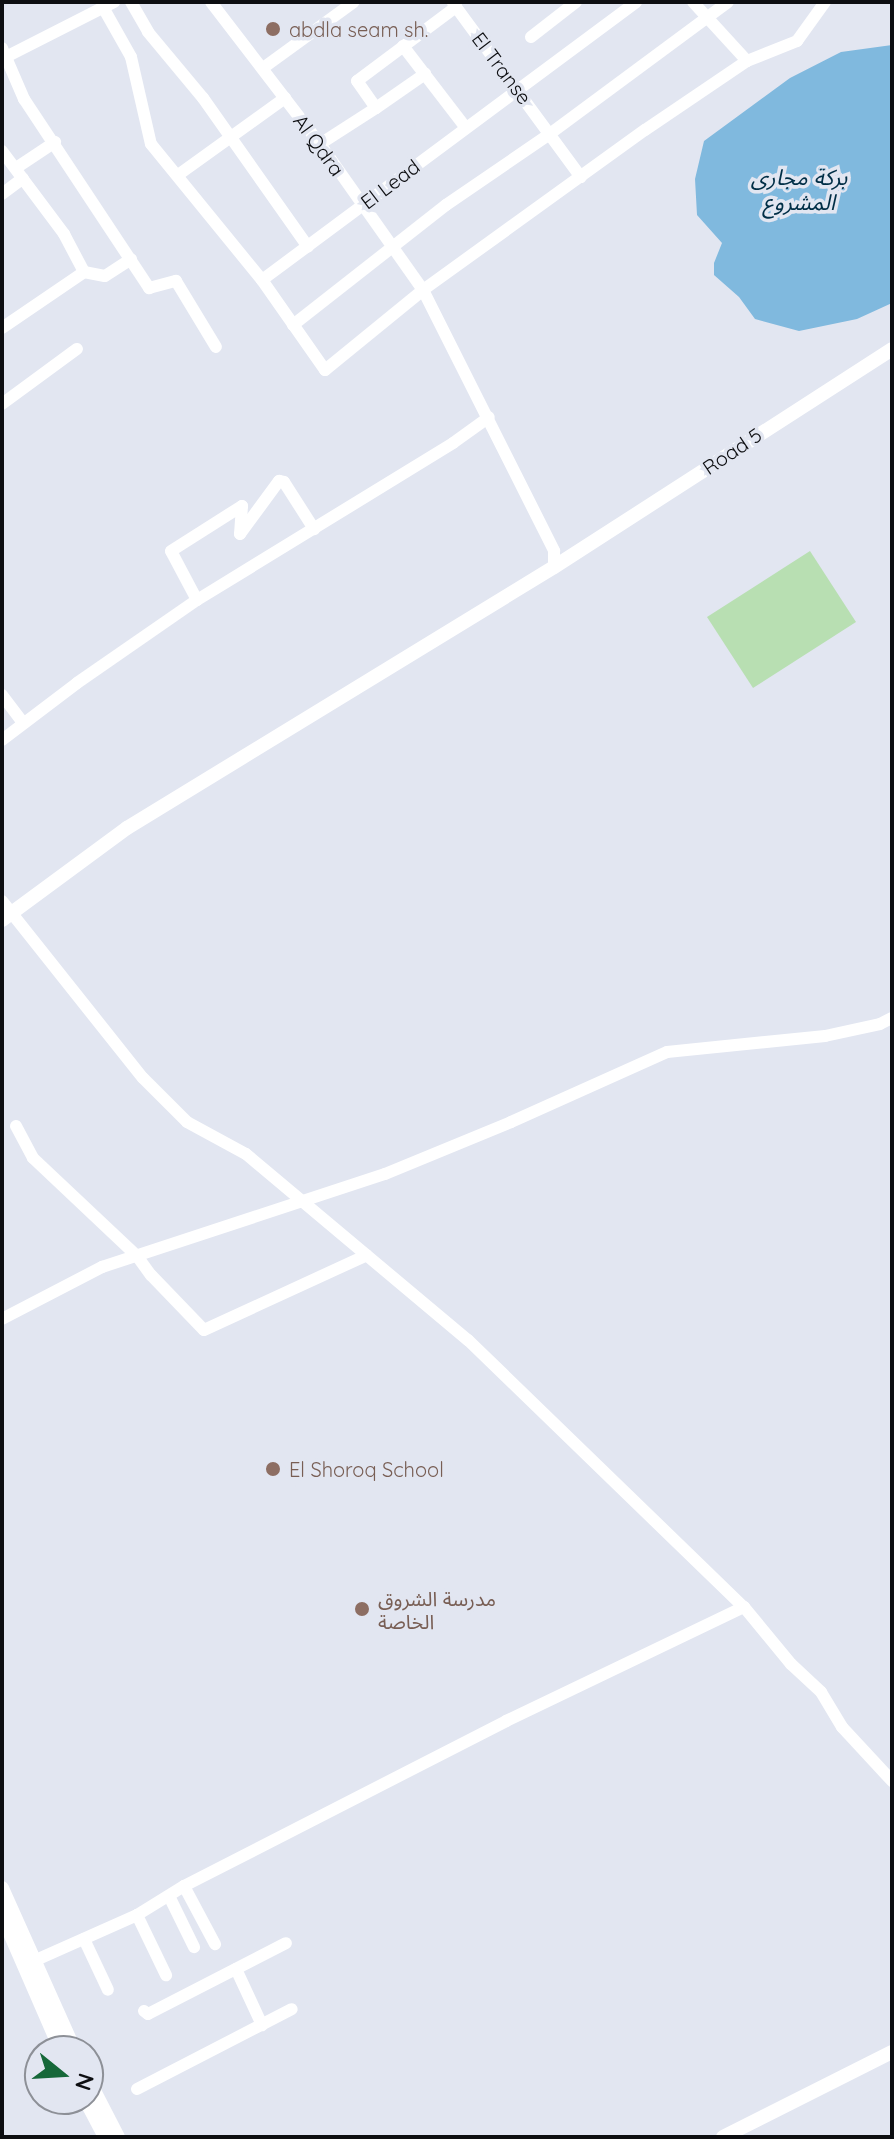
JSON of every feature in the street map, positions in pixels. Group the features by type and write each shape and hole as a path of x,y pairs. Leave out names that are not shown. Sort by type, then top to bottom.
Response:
{"main road":[{"name":"Road 5","path":"5,911 156,810 554,567 892,349"},
{"path":"2,1888 55,2035"},
{"path":"2,1915 67,2035"},
{"path":"723,2137 892,2052"},
{"path":"104,2110 118,2137"},
{"path":"93,2115 105,2137"}],"street":[{"path":"131,2 148,32 231,137 308,247"},
{"name":"Al Qdra","path":"211,2 320,144 423,290 554,551 554,567"},
{"path":"263,68 354,2"},
{"path":"531,37 576,2"},
{"name":"El Lead","path":"262,280 520,90 619,7 636,2"},
{"path":"693,2 747,61"},
{"path":"293,325 446,205 551,133 728,2"},
{"path":"216,347 176,281 149,288 24,99 4,54 109,6 131,57 151,144 262,280 325,370 423,290 747,61 797,41 825,2"},
{"path":"376,108 357,81 454,5"},
{"name":"El Transe","path":"454,5 520,90 581,177"},
{"path":"403,46 466,128"},
{"path":"320,144 425,74"},
{"path":"178,175 285,98"},
{"path":"2,194 55,142"},
{"path":"2,151 64,234 84,272"},
{"path":"2,328 84,272 105,276 131,259"},
{"path":"2,404 77,349"},
{"path":"2,740 197,600 489,417"},
{"path":"197,600 171,551 242,506 240,534 279,481 284,482 314,529"},
{"path":"2,695 23,723"},
{"path":"5,911 143,1078 187,1122 246,1154 468,1340 744,1607 791,1664 821,1692 842,1727 892,1781"},
{"path":"2,1319 102,1267 385,1174 667,1052 838,1034 892,1018"},
{"path":"16,1126 33,1158 137,1256 204,1330 367,1255"},
{"path":"29,1963 137,1915 184,1886 506,1721 744,1607"},
{"path":"184,1886 215,1944"},
{"path":"169,1896 194,1947"},
{"path":"137,1915 166,1975"},
{"path":"84,1939 108,1990"},
{"path":"144,2011 148,2014 286,1943"},
{"path":"236,1969 262,2025"},
{"path":"137,2089 292,2009"}],"green space":[{"path":"810,551 856,622 753,688 707,617"}],"water":[{"name":"بركة مجارى المشروع","path":"892,45 892,303 857,319 799,331 755,319 739,297 714,275 714,263 722,243 697,215 695,179 704,141 790,78 841,52"}],"place":[{"name":"abdla seam sh.","path":"273,29"},
{"name":"El Shoroq School","path":"273,1469"},
{"name":"مدرسة الشروق الخاصة","path":"362,1609"}]}
